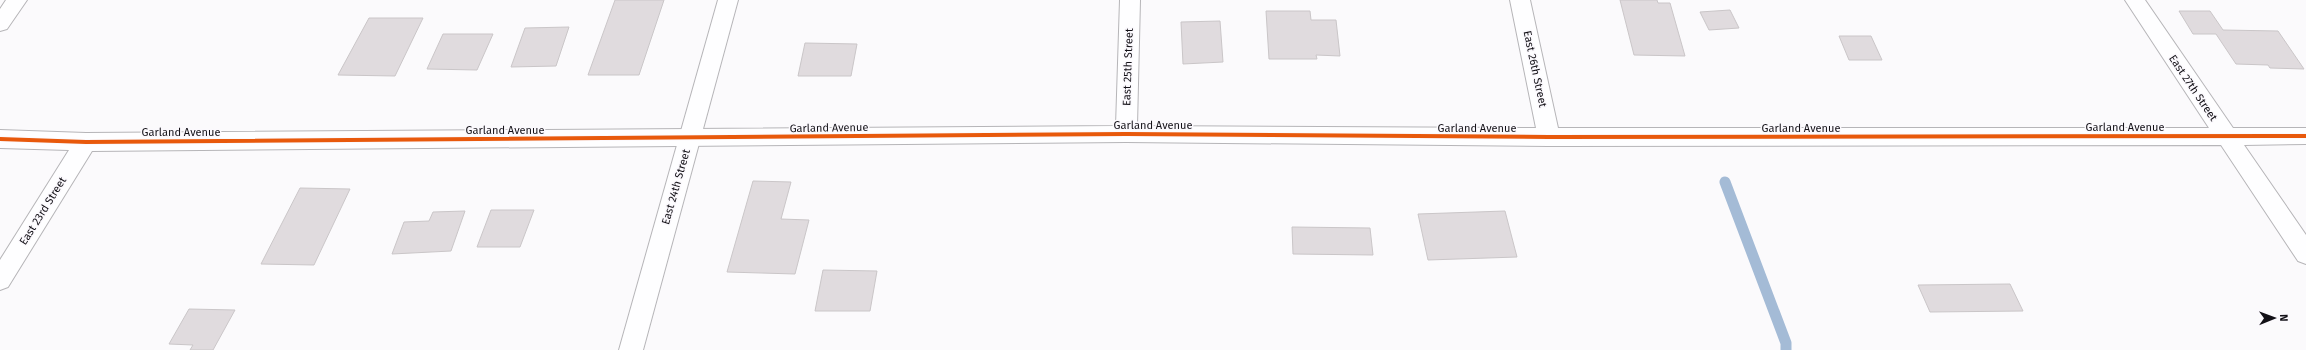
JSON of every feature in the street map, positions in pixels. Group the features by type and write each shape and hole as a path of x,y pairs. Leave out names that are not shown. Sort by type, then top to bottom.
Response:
{"street":[{"path":"0,24 17,0"},
{"name":"East 24th Street","path":"631,350 728,0"},
{"name":"East 25th Street","path":"1126,134 1130,0"},
{"name":"East 26th Street","path":"1520,0 1549,137"},
{"name":"East 27th Street","path":"2134,0 2306,254"},
{"name":"Garland Avenue","path":"0,140 86,142 1126,134 1549,137 2306,136"},
{"name":"East 23rd Street","path":"0,280 86,142"}],"building":[{"path":"615,0 664,0 639,75 588,75"},
{"path":"1620,0 1657,0 1658,3 1670,3 1685,56 1634,55"},
{"path":"1730,10 1739,28 1709,30 1700,12"},
{"path":"1266,11 1310,11 1311,20 1336,20 1340,56 1316,55 1317,59 1269,59"},
{"path":"2179,11 2210,11 2223,30 2278,31 2304,69 2270,68 2268,65 2236,64 2216,34 2193,34"},
{"path":"369,18 423,18 395,76 338,75"},
{"path":"1220,21 1223,62 1183,64 1181,22"},
{"path":"569,27 556,66 511,67 525,28"},
{"path":"443,34 493,34 477,70 427,69"},
{"path":"1839,36 1871,36 1882,60 1849,60"},
{"path":"805,43 857,44 851,76 798,76"},
{"path":"753,181 791,182 781,219 809,220 795,274 727,272"},
{"path":"300,188 350,189 314,265 261,264"},
{"path":"491,210 534,210 520,247 477,247"},
{"path":"465,211 451,251 392,254 404,222 429,221 433,212"},
{"path":"1505,211 1517,257 1428,260 1418,214"},
{"path":"1292,227 1370,228 1373,255 1293,254"},
{"path":"823,270 877,271 870,311 815,311"},
{"path":"2010,284 2023,311 1930,312 1918,285"},
{"path":"189,309 235,310 213,350 190,350 193,345 169,344"}],"waterway":[{"path":"1725,182 1786,343 1786,350"}],"cycle path":[{"path":"0,139 86,142 1126,134 1549,137 2306,136"}]}
